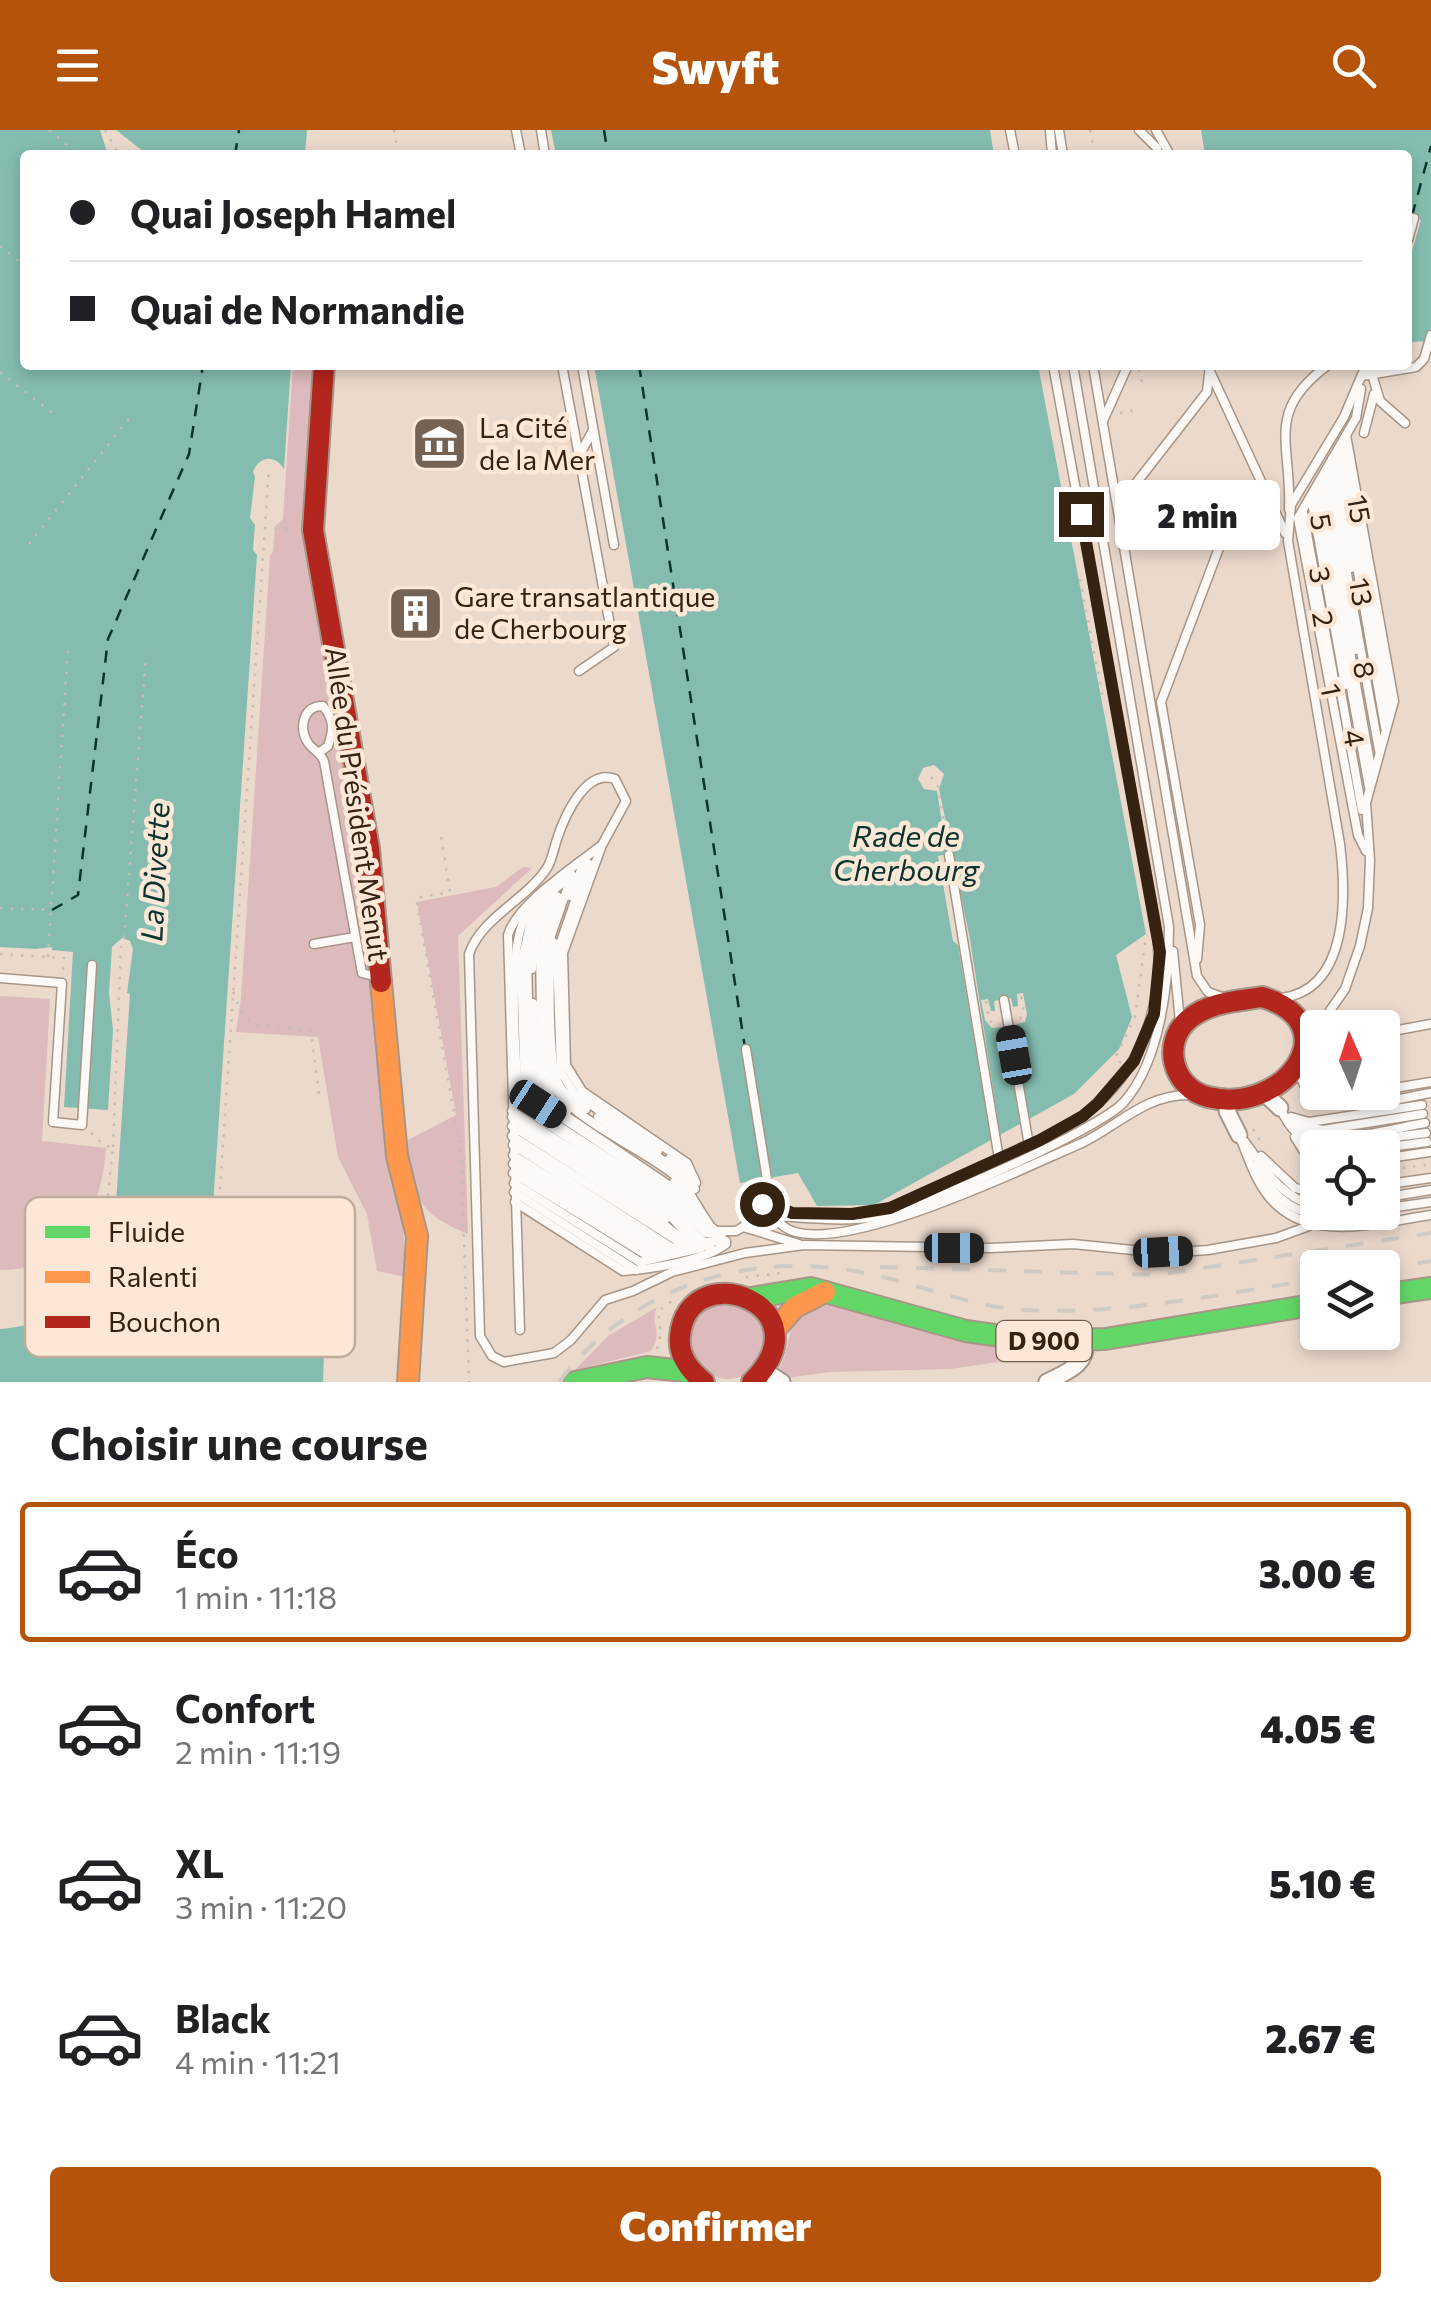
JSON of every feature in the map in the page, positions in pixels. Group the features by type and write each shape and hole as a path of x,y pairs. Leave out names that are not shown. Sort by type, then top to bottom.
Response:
{"street":[{"name":"Allée du Président Menut","path":"324,370 312,530 370,848 397,1156 417,1236 408,1382"},
{"path":"1300,1025 1280,1003 1254,997 1202,1009 1180,1025 1173,1039 1171,1064 1185,1088 1282,1112 1283,1084 1300,1062"},
{"path":"1232,1099 1227,1111 1240,1135"},
{"name":"D 900","path":"750,1298 799,1288 990,1336 1036,1341 1086,1340 1300,1307"},
{"path":"1400,1292 1431,1288"},
{"path":"698,1377 683,1359 680,1343 686,1316 703,1300 728,1292 750,1298 766,1311 775,1330 775,1352 766,1378"},
{"path":"775,1330 795,1308 825,1292"},
{"path":"1047,1382 1082,1361 1086,1340"},
{"path":"646,1367 680,1343"},
{"path":"576,1382 646,1367 698,1377"}],"lane":[{"path":"1139,130 1157,150"},
{"path":"1412,365 1421,364 1431,335"},
{"path":"563,370 614,647 579,671"},
{"path":"583,370 614,545"},
{"path":"772,1204 792,1213 870,1212 906,1203 1030,1145 1083,1116 1098,1103 1134,1061 1154,1014 1159,982 1156,925 1054,370"},
{"path":"1074,370 1140,748 1169,927 1180,1025"},
{"path":"1094,370 1200,983 1220,998 1288,997 1320,976 1332,958 1343,902 1340,844 1288,540 1209,370"},
{"path":"1103,420 1126,370"},
{"path":"1123,500 1207,392 1207,370"},
{"path":"1319,480 1288,477 1284,437 1288,412 1304,384 1322,370"},
{"path":"1367,370 1380,401 1405,424"},
{"path":"1367,370 1319,480 1372,779"},
{"path":"1288,540 1358,411 1367,370"},
{"path":"1364,433 1374,390"},
{"path":"579,456 594,430"},
{"path":"1319,480 1390,716 1366,802 1368,908 1345,989 1330,1010"},
{"path":"1319,480 1382,744"},
{"path":"1319,480 1376,767"},
{"name":"15","path":"1319,480 1394,701 1390,716"},
{"name":"13","path":"1319,480 1386,732"},
{"name":"8","path":"1319,480 1380,754"},
{"name":"5","path":"1319,480 1369,791"},
{"name":"4","path":"1319,480 1366,802"},
{"name":"3","path":"1319,480 1365,824"},
{"name":"2","path":"1319,480 1362,828 1368,846"},
{"name":"1","path":"1319,480 1358,834 1370,860"},
{"path":"1196,968 1200,925 1161,702 1222,540"},
{"path":"320,752 328,746 333,726 330,714 316,705 308,708 305,731 308,742 320,752 362,973 382,979"},
{"path":"685,1251 566,1065 562,954 602,844 626,801 619,783 605,776 590,781 561,827 548,868 477,937 469,954 482,1343 492,1356 504,1362 554,1353 571,1340 599,1304 612,1296 694,1264 804,1245"},
{"path":"602,844 534,909 521,965 526,1099 534,1110 659,1209"},
{"path":"520,1330 507,946 510,928 551,885 602,844"},
{"path":"949,855 1000,1159"},
{"path":"590,856 557,953 561,1072 685,1251"},
{"path":"580,867 551,952 555,1075 565,1093 578,1104 659,1209 685,1251"},
{"path":"572,875 546,950 548,1078 564,1102 659,1209 668,1251 715,1246 734,1234"},
{"path":"556,889 540,951 544,1084 552,1098 698,1246 715,1246"},
{"path":"543,901 527,957 530,1093 538,1104 710,1252 734,1234 762,1204 768,1182"},
{"path":"776,1216 856,1219 890,1214 1109,1116 1142,1076 1164,1003 1169,927"},
{"path":"314,944 356,937"},
{"path":"0,978 62,983 53,1122 82,1125 92,966"},
{"path":"1004,1000 1030,1145"},
{"path":"1400,1030 1431,1024"},
{"path":"746,1049 776,1216 788,1228 808,1232 880,1226 1082,1143 1107,1131 1144,1104 1178,1094 1202,1095"},
{"path":"1400,1087 1431,1082"},
{"path":"1400,1097 1431,1093"},
{"path":"1282,1112 1302,1139 1322,1146 1425,1128"},
{"path":"1282,1112 1305,1128 1425,1128"},
{"path":"1282,1112 1300,1145"},
{"path":"1400,1140 1425,1128"},
{"path":"1400,1146 1425,1128"},
{"path":"1240,1135 1300,1189"},
{"path":"1240,1135 1283,1190 1300,1201"},
{"path":"1240,1135 1261,1176 1292,1208 1300,1210"},
{"path":"1240,1135 1257,1179 1274,1204 1300,1220"},
{"path":"513,1155 659,1209 706,1234 734,1234"},
{"path":"513,1155 659,1209 700,1214"},
{"path":"513,1155 659,1209"},
{"path":"513,1155 659,1209"},
{"path":"513,1155 659,1209"},
{"path":"513,1155 623,1271 659,1209 692,1168 700,1214"},
{"path":"1400,1182 1431,1178"},
{"path":"659,1209 691,1184 699,1198"},
{"path":"659,1209 690,1190 700,1214 712,1228 804,1245 954,1248 1072,1244 1163,1252 1208,1250 1276,1238 1300,1229"},
{"path":"1400,1195 1431,1190"},
{"path":"1400,1206 1431,1202"},
{"path":"1400,1220 1431,1216"}],"path":[{"path":"49,130 73,150"},
{"path":"0,246 20,262"},
{"path":"1138,370 1142,382"},
{"path":"0,372 55,415"},
{"path":"29,544 131,416"},
{"path":"219,1197 269,466"},
{"path":"264,528 312,530"},
{"path":"48,957 68,646"},
{"path":"124,938 146,654"},
{"path":"931,777 938,786 949,855"},
{"path":"440,837 450,892 416,898 461,1153 469,1382"},
{"path":"0,908 52,910"},
{"path":"108,1197 121,946"},
{"path":"0,954 64,958 62,983"},
{"path":"232,991 243,1016 255,1024 311,1032 320,1094"},
{"path":"82,1125 105,1146 113,1147"},
{"path":"1400,1168 1431,1164"},
{"path":"740,1278 788,1273"}],"shaded area":[{"path":"293,370 325,370 320,372 307,520 366,869 383,1099 403,1228 406,1277 377,1271 367,1214 338,1157 318,1037 236,1032 270,556 275,526 283,519"},
{"path":"523,867 532,868 458,936 468,1234 426,1209 416,1189 404,1142 456,1115 417,902 496,887"},
{"path":"0,996 50,999 42,1141 106,1148 103,1171 97,1197 25,1197 25,1268 0,1270"},
{"path":"728,1303 755,1314 766,1341 755,1368 728,1379 701,1368 690,1341 701,1314"},
{"path":"832,1305 1070,1352 950,1369 830,1372 786,1378 777,1373 796,1320 815,1308"},
{"path":"657,1307 656,1338 651,1351 575,1370 608,1336"}],"water":[{"name":"La Divette","path":"0,130 100,130 106,150 20,150 20,370 291,370 284,469 268,459 253,472 250,518 255,525 253,550 257,555 214,1197 116,1197 130,994 127,993 133,949 130,941 122,938 112,947 109,993 113,1030 108,1110 64,1107 73,952 52,947 0,947"},
{"path":"116,130 307,130 305,150 142,150"},
{"path":"551,130 990,130 993,150 555,150"},
{"path":"1201,130 1431,130 1431,349 1422,341 1412,342 1412,251 1421,220 1412,217 1412,150 1204,150"},
{"name":"Rade de Cherbourg","path":"595,370 1039,370 1146,934 1116,955 1132,1017 1119,1049 1074,1094 874,1205 817,1206 798,1173 740,1183"},
{"path":"25,1325 25,1357 324,1357 323,1382 0,1382 0,1329"}],"pier":[{"path":"934,765 944,774 939,789 970,939 1000,1134 991,1139 958,945 953,941 938,856 947,854 937,791 924,789 918,779 923,768"},
{"path":"1023,993 1025,1022 1014,1025 1029,1118 1020,1123 1003,1027 992,1028 985,1020 981,1000 988,999 991,1011 995,1011 994,1001 1011,998 1013,1007 1018,1006 1017,994"}],"ferry route":[{"path":"236,150 239,130"},
{"path":"604,130 607,150"},
{"path":"1412,216 1431,146"},
{"path":"52,910 78,895 108,639 189,454 202,370"},
{"path":"640,370 745,1048"}],"railway":[{"path":"880,1267 1158,1275 1431,1233"},
{"path":"1400,1266 1431,1261"},
{"path":"559,1382 589,1348 659,1298 739,1271 782,1266 826,1267 870,1274 985,1305 1061,1311 1172,1302 1300,1282"}],"traffic: fast":[{"path":"751,1298 811,1288 966,1331 1036,1341 1105,1339 1300,1307"},
{"path":"1400,1292 1431,1288"},
{"path":"575,1382 647,1367 692,1372"}],"traffic: slow":[{"path":"381,982 397,1156 417,1236 408,1382"},
{"path":"775,1330 795,1307 825,1292"}],"traffic: jam":[{"path":"324,370 313,530 369,848 381,982"},
{"path":"1262,997 1288,1010 1302,1027 1304,1046 1297,1064 1282,1081 1261,1093 1236,1099 1196,1092 1186,1084 1174,1063 1173,1051 1180,1029 1206,1009 1262,997"},
{"path":"704,1382 686,1362 680,1336 689,1311 705,1297 727,1294 748,1299 765,1312 774,1331 771,1355 752,1382"}],"place":[{"name":"La Cité de la Mer","path":"440,444"},
{"name":"Gare transatlantique de Cherbourg","path":"415,613"}],"route":[{"path":"762,1204 768,1184 772,1204 792,1213 852,1214 906,1203 1083,1116 1134,1061 1154,1014 1160,952 1081,514"}]}
